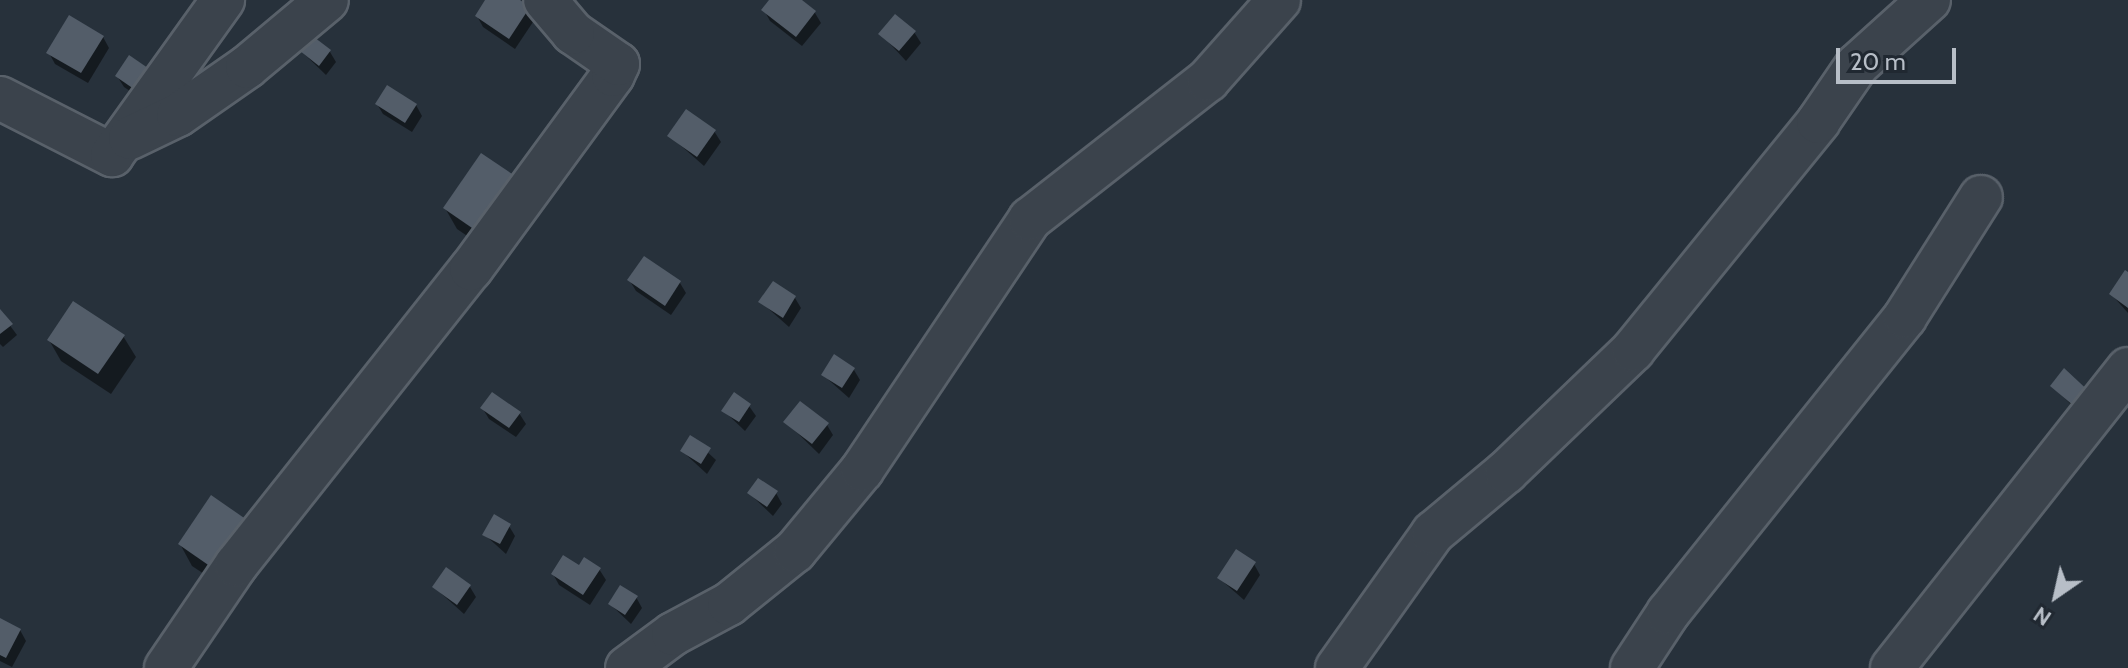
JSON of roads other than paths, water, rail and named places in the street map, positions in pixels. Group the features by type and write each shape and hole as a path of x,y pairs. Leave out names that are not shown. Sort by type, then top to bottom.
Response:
{"street":[{"path":"0,98 106,154 116,152 223,0"},
{"path":"125,141 178,115 247,67 327,0"},
{"path":"166,668 236,565 471,269 613,75 618,64 573,33 545,0"},
{"path":"627,668 673,634 729,604 795,551 862,470 1030,219 1208,80 1279,0"},
{"path":"1337,668 1433,533 1506,472 1633,350 1818,122 1857,65 1929,0"},
{"path":"1632,668 1668,613 1905,317 1981,197"},
{"path":"1892,668 2128,369"}]}
